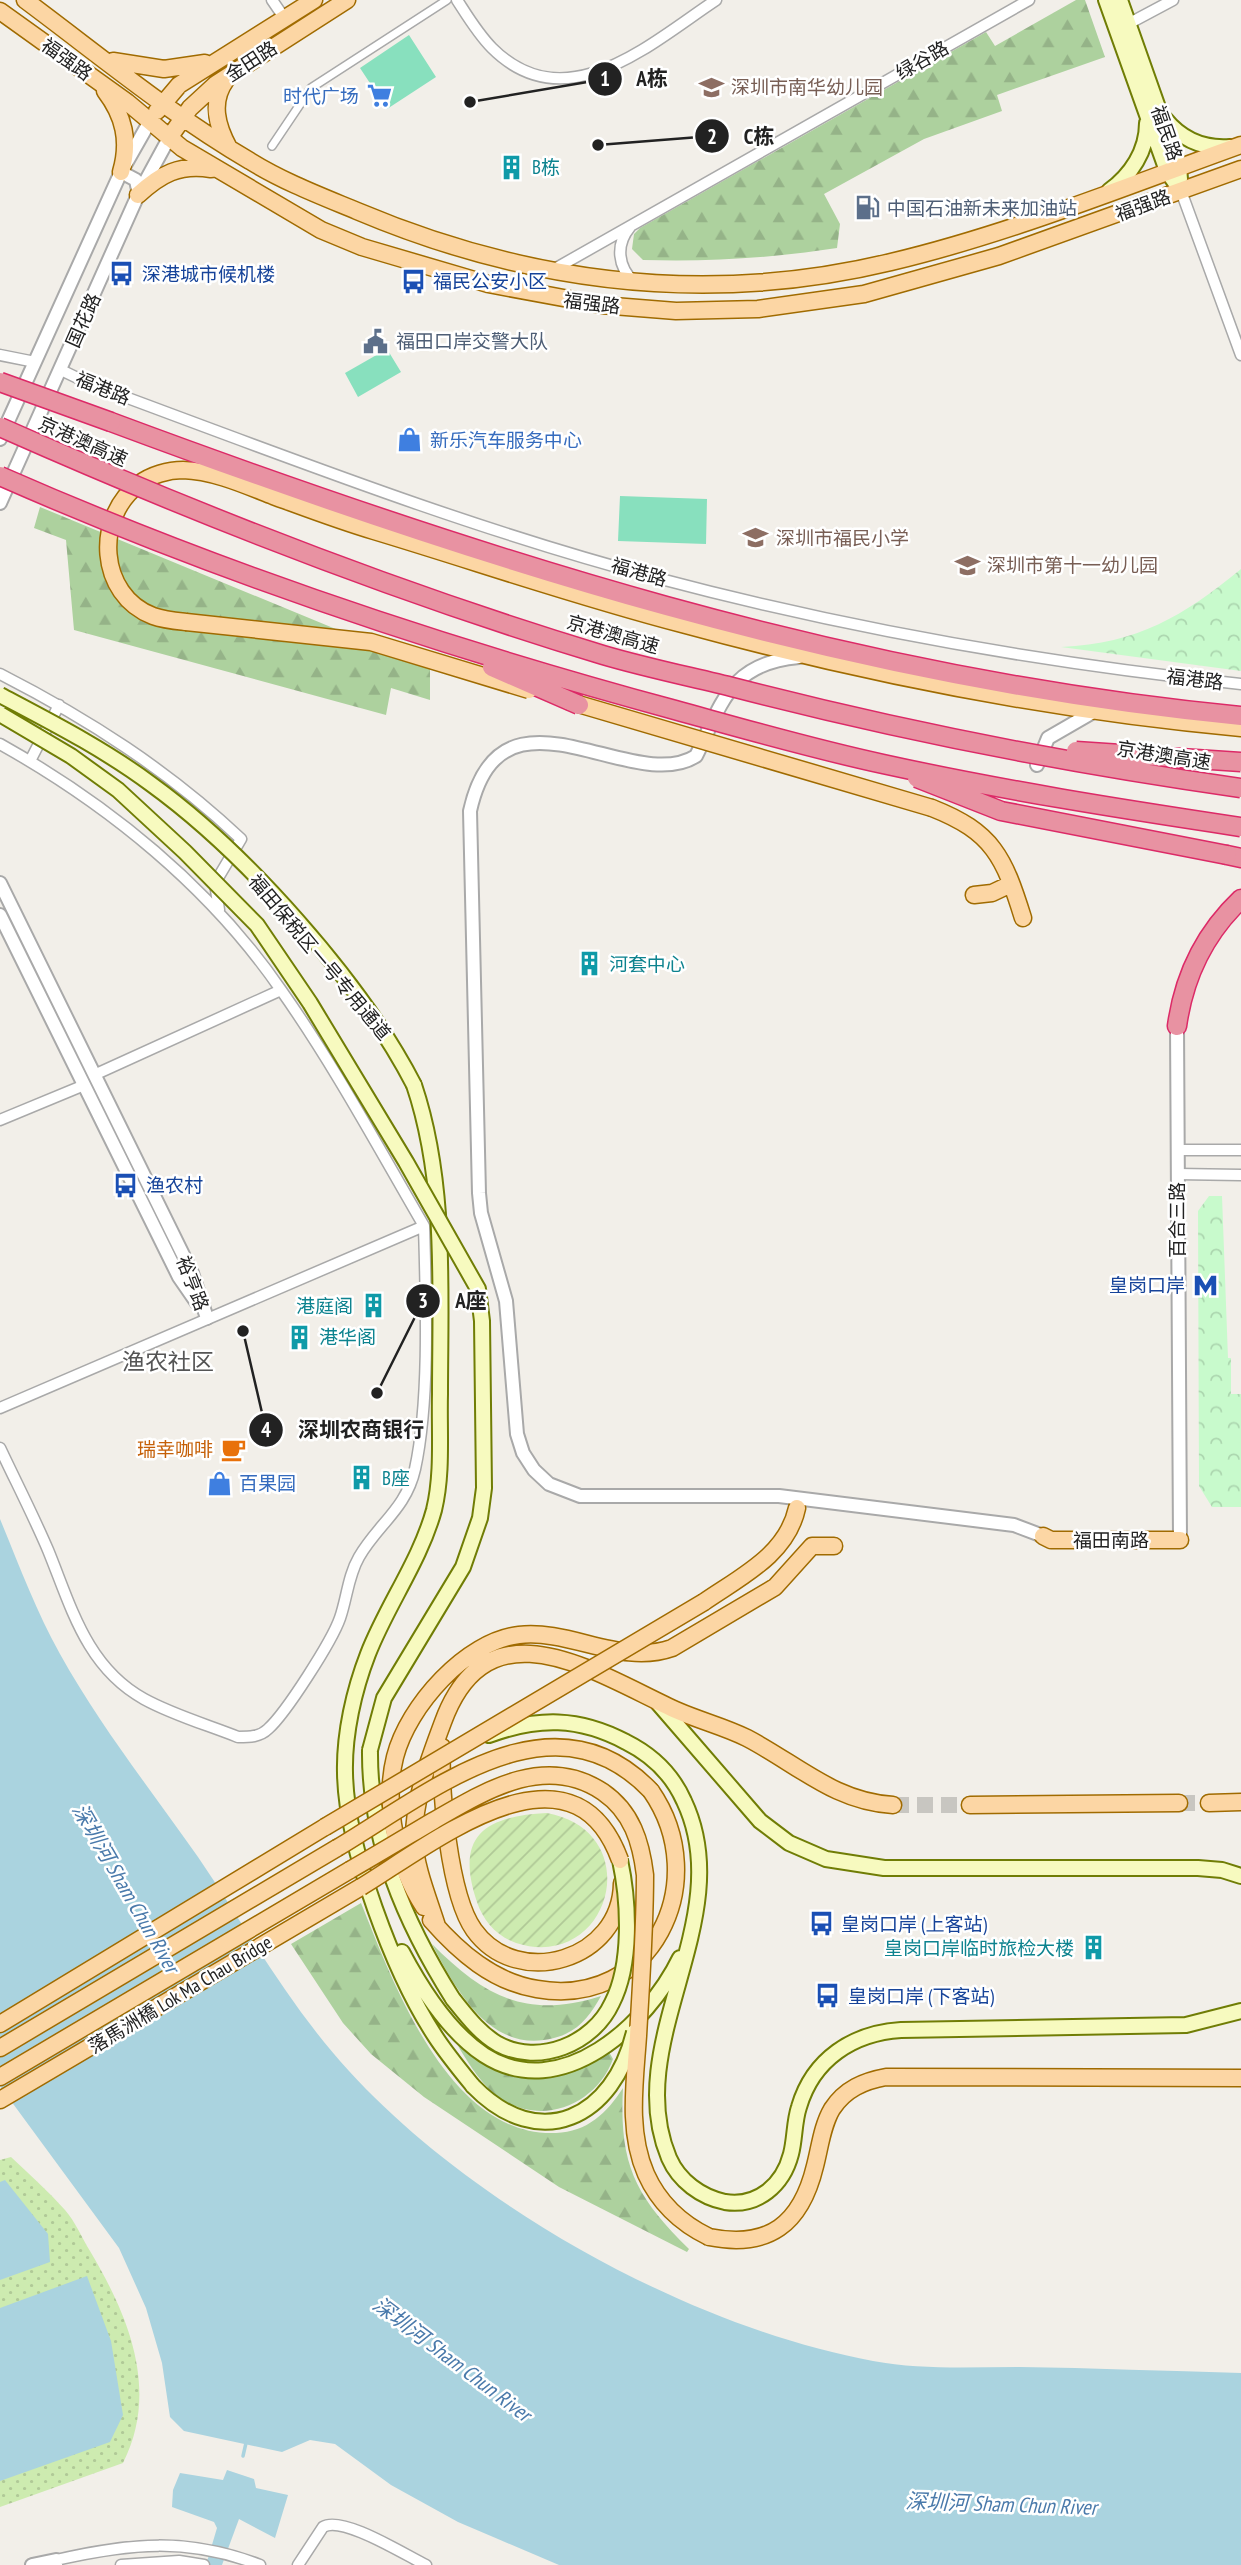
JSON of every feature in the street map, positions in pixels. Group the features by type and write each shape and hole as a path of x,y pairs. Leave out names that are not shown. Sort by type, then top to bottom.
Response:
{"highway":[{"path":"0,382 301,493 655,603 880,658 1048,693 1241,716"},
{"name":"京港澳高速","path":"0,428 127,484 458,608 607,656 818,709 985,744 1241,788"},
{"path":"0,476 76,510 399,627 556,677 881,764 1135,811 1241,827"},
{"path":"399,627 579,705"},
{"path":"985,744 1241,762"},
{"path":"881,764 1002,811 1234,857"},
{"path":"1177,1026 1183,993 1199,951 1241,899"}],"main road":[{"name":"福强路","path":"25,0 183,117 231,150 291,184 391,226 490,259 548,272 634,282 727,285 839,272 967,241 1238,146"},
{"name":"金田路","path":"150,121 179,85 314,0"},
{"name":"金田路","path":"169,138 199,98 234,72 346,0"},
{"name":"福民路","path":"1106,0 1152,111 1181,191"},
{"name":"福民路","path":"1120,0 1152,111"},
{"name":"福强路","path":"0,11 97,80 169,138 215,169 321,230 405,261 488,285 561,299 676,311 801,305 886,289 987,260 1241,169"},
{"path":"103,58 126,65 164,69 200,65 224,57"},
{"path":"231,150 220,129 216,105 220,88 234,72"},
{"path":"97,80 124,125 125,156 121,172"},
{"path":"1110,191 1122,182 1140,154 1152,111 1189,140 1203,146 1238,146"},
{"path":"138,195 163,174 175,169 215,169"},
{"path":"1023,918 997,853 979,832 932,808 371,642 186,622 154,616 132,603 116,580 107,547 109,528 124,499 150,478 183,470 230,480 368,529 590,598 805,656 1013,700 1093,712 1241,728"},
{"name":"福田保税区一号专用通道","path":"0,695 123,764 194,818 251,872 352,990 383,1029 414,1085 426,1121 435,1176 439,1465 430,1524 369,1653 357,1690 345,1751 350,1823 373,1900 420,2010 435,2036 473,2086 493,2105 520,2119 551,2122 579,2115 602,2098 618,2077 631,2043 639,2010"},
{"name":"福田保税区一号专用通道","path":"0,714 71,756 118,790 186,852 257,925 317,1014 406,1161 478,1289 482,1321 484,1488 480,1518 463,1567 384,1698 370,1749 371,1786 383,1848 414,1934 453,1999 486,2036 514,2050 544,2052 585,2035 603,2018 619,1985 628,1896 620,1860"},
{"path":"974,895 992,893 1011,884"},
{"path":"0,2024 704,1601 768,1557 792,1528 797,1508"},
{"name":"福田南路","path":"1043,1536 1051,1540 1180,1540"},
{"path":"437,1926 421,1902 401,1855 395,1832 393,1782 396,1756 412,1723 437,1684 454,1667 483,1646 506,1637 527,1634 569,1639 631,1654 657,1653 672,1648 775,1587 812,1546 834,1546"},
{"path":"437,1926 414,1841 420,1786 456,1692 478,1669 500,1658 523,1652 573,1662 650,1695 678,1711 745,1737 843,1796 873,1804 893,1805"},
{"path":"650,1695 760,1821 789,1843 826,1859 884,1868 1198,1868 1222,1870 1241,1876"},
{"path":"449,1707 441,1767 455,1877 465,1913 486,1943 515,1959 551,1963 581,1952 604,1933 620,1903 620,1860"},
{"path":"449,1752 529,1723 569,1721 600,1729 635,1746 675,1780 690,1814 700,1865 699,1899 661,2057 658,2114 665,2146 676,2170 694,2188 718,2200 752,2201 775,2185 789,2161 799,2106 808,2086 832,2054 863,2036 901,2029 1186,2025 1241,2011"},
{"path":"0,2048 475,1767 544,1746 562,1745 599,1753 620,1763 651,1791 672,1828 678,1853 678,1880 673,1904 651,1946 614,1976 579,1989 557,1991 516,1984 471,1959 437,1926 406,1888 383,1848"},
{"name":"落馬洲橋 Lok Ma Chau Bridge","path":"0,2077 466,1802 507,1782 553,1775 582,1780 611,1797 627,1815 642,1856 645,1893 634,2106 639,2154 645,2173 666,2207 687,2225 709,2237 726,2240 762,2238 788,2222 806,2198 832,2109 853,2088 866,2081 886,2077 1241,2078"},
{"name":"落馬洲橋 Lok Ma Chau Bridge","path":"0,2100 480,1816 532,1798 551,1798 581,1808 606,1831 620,1860"},
{"path":"1209,1803 1241,1802"},
{"path":"970,1805 1179,1803"},
{"path":"373,1900 424,1988 458,2033 486,2056 498,2062 515,2068 544,2070 592,2055 627,2027 662,1988 679,1961 690,1931 700,1865"}],"street":[{"path":"272,0 285,19"},
{"path":"272,146 311,88 447,0"},
{"path":"457,0 482,38 498,54 529,73 560,79 581,77 611,67 716,0"},
{"name":"绿谷路","path":"548,272 1029,0"},
{"path":"1128,24 1173,0"},
{"name":"国花路","path":"0,439 121,172 150,121"},
{"name":"国花路","path":"0,503 138,195 169,138"},
{"path":"121,172 136,180 138,195"},
{"path":"1181,191 1241,355"},
{"path":"633,224 622,240 620,259 634,282"},
{"path":"0,355 35,362"},
{"name":"福港路","path":"61,370 100,388 434,510 657,578 922,640 1028,657 1241,684"},
{"path":"425,533 433,529 436,521 434,510"},
{"path":"805,656 778,659 741,680 724,695 696,756 687,762 662,765 562,745 526,744 493,761 474,793 470,811 479,1193 481,1213 506,1301 517,1434 523,1453 534,1470 549,1484 580,1496 779,1496 815,1499 1014,1525 1043,1536"},
{"path":"0,674 59,705 154,765 241,839 215,883 215,898 222,916"},
{"path":"30,761 59,705"},
{"path":"1037,765 1048,738 1093,712"},
{"path":"0,744 30,761 134,835 222,916 281,990 424,1226 421,1432 410,1487 400,1507 376,1533 357,1560 333,1632 267,1731 252,1737 238,1737 144,1699 118,1681 89,1647 74,1620 48,1549 0,1448"},
{"name":"裕亨路","path":"0,883 192,1273 207,1318"},
{"name":"裕亨路","path":"0,915 82,1086 179,1277 207,1318"},
{"path":"94,1075 281,990"},
{"name":"百合三路","path":"1177,1026 1180,1540"},
{"path":"0,1121 82,1086"},
{"path":"1177,1150 1241,1150"},
{"path":"1177,1174 1241,1175"},
{"path":"0,1408 424,1226"},
{"path":"298,2565 323,2527 329,2523 345,2525 426,2565"},
{"path":"32,2565 70,2561 151,2543 214,2550 260,2565"},
{"path":"122,2565 145,2562 204,2565"}],"green space":[{"path":"1076,0 1085,0 1105,57 997,95 1002,111 924,139 824,194 840,224 837,248 717,260 643,260 632,249 634,234 640,228 986,32 995,46"},
{"path":"409,35 436,77 387,109 360,68"},
{"path":"387,349 401,372 358,397 345,373"},
{"path":"620,496 707,499 706,544 618,541"},
{"path":"40,507 430,668 430,700 391,688 386,715 74,630 66,540 34,528"},
{"path":"1241,569 1241,671 1061,647 1114,640 1158,624 1199,601"},
{"path":"1209,1196 1222,1196 1231,1394 1241,1394 1241,1507 1212,1507 1199,1486 1198,1211"},
{"path":"547,1813 579,1825 598,1846 607,1870 605,1896 594,1920 575,1938 549,1947 516,1943 503,1937 492,1927 477,1902 471,1880 470,1861 473,1846 480,1834 491,1825 506,1819"},
{"path":"361,1903 390,1973 430,2050 456,2083 485,2110 518,2128 567,2132 595,2120 623,2088 624,2138 634,2177 655,2212 689,2249 687,2252 559,2187 424,2097 371,2054 343,2023 291,1944"},
{"path":"432,1944 470,1977 508,1999 528,2004 550,2005 574,2003 601,1996 582,2022 570,2032 554,2038 532,2041 512,2037 494,2028 478,2015 452,1980"},
{"path":"458,2046 496,2070 532,2079 569,2072 609,2052 613,2059 595,2088 582,2098 568,2106 536,2111 519,2108 496,2095 478,2076"},
{"path":"11,2157 69,2214 104,2275 127,2327 135,2354 139,2408 134,2436 123,2463 0,2507 0,2160"}],"water":[{"name":"深圳河 Sham Chun River","path":"0,1519 43,1621 92,1707 198,1857 307,2021 349,2071 400,2121 458,2169 522,2214 590,2255 660,2291 732,2321 804,2345 873,2361 909,2366 1241,2373 1241,2565 559,2565 458,2522 391,2485 335,2444 310,2440 282,2452 184,2431 170,2417 162,2363 146,2308 119,2248 0,2086"},
{"path":"5,2180 48,2234 50,2262 0,2280 0,2182"},
{"path":"87,2276 111,2341 123,2415 110,2442 0,2481 0,2308"},
{"path":"227,2470 254,2479 256,2488 288,2495 275,2538 239,2519 222,2565 206,2565 217,2528 214,2522 172,2507 173,2490 180,2473 223,2480"}],"waterway":[{"path":"243,2456 246,2443"}],"tunnel":[{"path":"1179,1803 1209,1803"},
{"path":"893,1805 970,1805"}],"place":[{"name":"深圳市南华幼儿园","path":"711,87"},
{"name":"时代广场","path":"379,96"},
{"name":"A栋","path":"470,102"},
{"name":"C栋","path":"598,145"},
{"name":"B栋","path":"512,167"},
{"name":"中国石油新未来加油站","path":"867,208"},
{"name":"深港城市候机楼","path":"122,274"},
{"name":"福民公安小区","path":"413,281"},
{"name":"福田口岸交警大队","path":"376,341"},
{"name":"新乐汽车服务中心","path":"410,440"},
{"name":"深圳市福民小学","path":"756,538"},
{"name":"深圳市第十一幼儿园","path":"967,565"},
{"name":"河套中心","path":"589,964"},
{"name":"渔农村","path":"126,1185"},
{"name":"皇岗口岸","path":"1205,1285"},
{"name":"港庭阁","path":"373,1306"},
{"name":"深圳农商银行","path":"243,1331"},
{"name":"港华阁","path":"299,1337"},
{"name":"A座","path":"377,1393"},
{"name":"瑞幸咖啡","path":"233,1449"},
{"name":"B座","path":"362,1478"},
{"name":"百果园","path":"219,1483"},
{"name":"皇岗口岸 (上客站)","path":"821,1924"},
{"name":"皇岗口岸临时旅检大楼","path":"1094,1948"},
{"name":"皇岗口岸 (下客站)","path":"828,1996"}],"district":[{"name":"渔农社区","path":"168,1361"}]}
